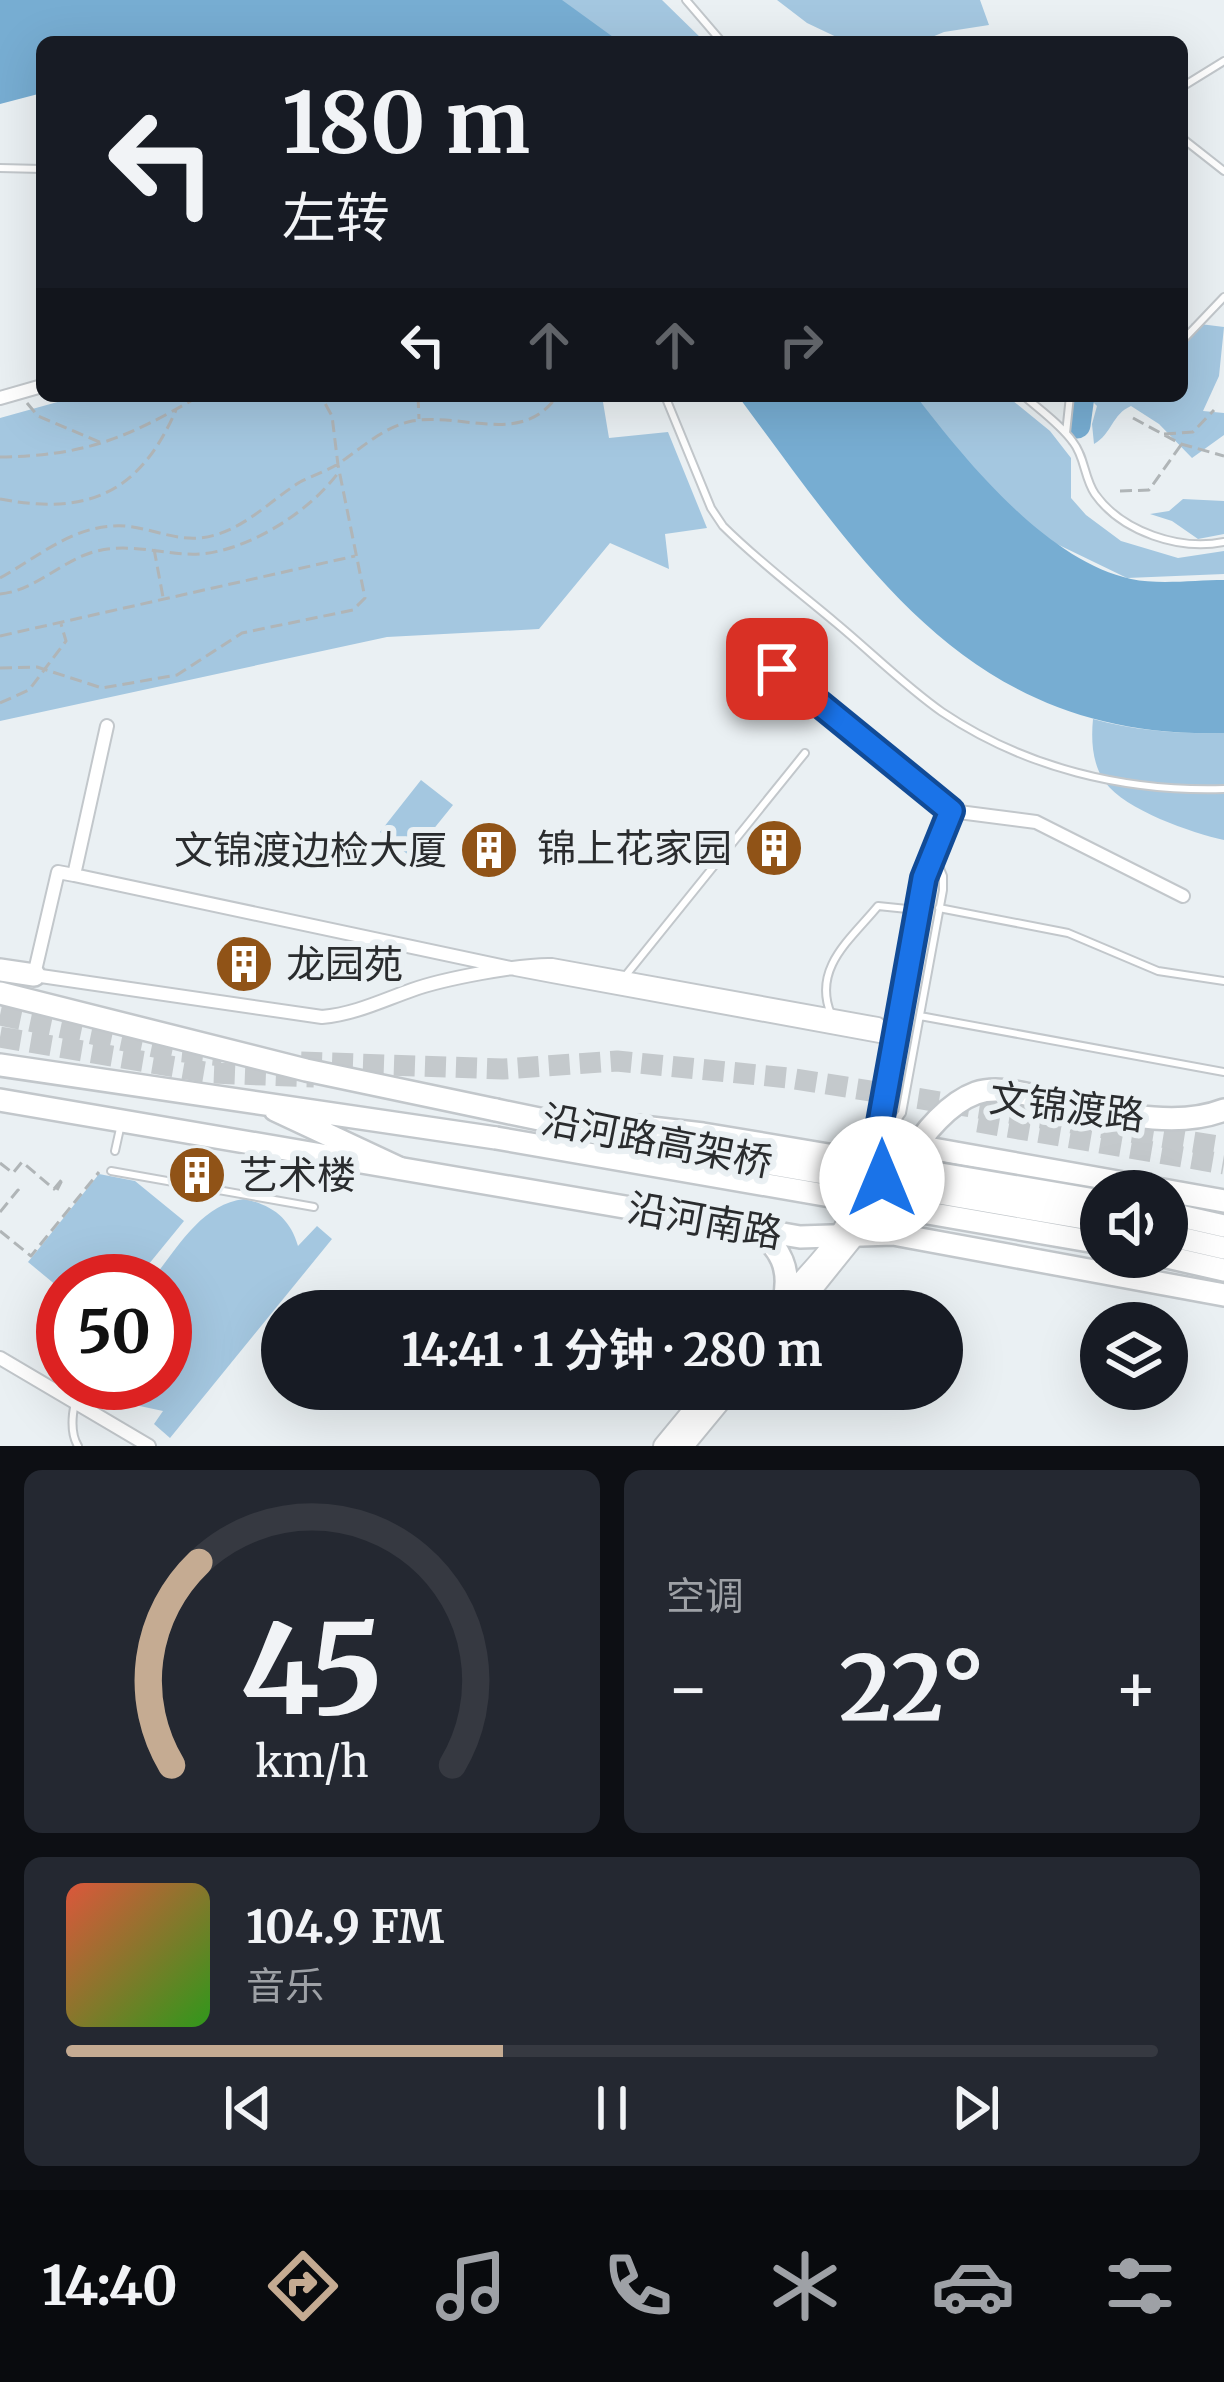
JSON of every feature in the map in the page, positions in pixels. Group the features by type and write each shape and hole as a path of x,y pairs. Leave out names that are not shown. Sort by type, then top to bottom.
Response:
{"main road":[{"path":"0,970 34,975"},
{"name":"沿河路高架桥","path":"0,992 306,1070 496,1110 679,1148 1080,1217"},
{"path":"0,1065 253,1100 399,1168"},
{"name":"文锦渡路","path":"849,1232 886,1226 895,1216 918,1146 958,1102 983,1091 1162,1118 1198,1118 1224,1110"},
{"path":"0,1100 399,1168"},
{"name":"沿河路高架桥","path":"253,1100 1080,1239"},
{"path":"551,1120 674,1130 1080,1198"},
{"path":"799,1290 849,1232 863,1151 877,1139 1224,1201"},
{"name":"沿河南路","path":"399,1168 800,1238 849,1232 893,1234 1224,1295"},
{"path":"1188,1218 1224,1226"},
{"path":"755,1230 784,1261 786,1290"},
{"path":"1188,1240 1224,1249"},
{"path":"1188,1262 1224,1270"},
{"path":"663,1446 693,1410"},
{"path":"684,1446 714,1410"}],"street":[{"path":"0,398 36,388"},
{"path":"742,641 951,811 1036,822 1183,896"},
{"path":"74,875 107,726"},
{"path":"877,1139 918,910 932,852 951,811"},
{"path":"515,969 58,872 34,975 322,1017 349,1014 428,985 552,965 621,983 834,1022 878,1024 896,1039"},
{"path":"0,1358 36,1379"},
{"path":"88,1410 149,1446"}],"lane":[{"path":"686,0 717,36"},
{"path":"1188,83 1224,61"},
{"path":"1188,143 1224,171"},
{"path":"0,168 36,169"},
{"path":"1188,335 1224,297"},
{"path":"667,402 723,526 941,711 1005,747 1086,776 1172,789 1224,789"},
{"path":"1031,402 1076,445 1098,498 1115,514 1147,533 1186,545 1224,542"},
{"path":"1066,433 1069,402"},
{"path":"621,983 805,753"},
{"path":"877,1139 894,1128 902,1113 943,876 932,852"},
{"path":"834,1022 826,1001 826,969 878,906 918,910"},
{"path":"939,908 1068,933 1158,971 1224,981"},
{"path":"920,1016 1224,1072"},
{"path":"115,1151 122,1121"},
{"path":"111,1172 314,1207"},
{"path":"75,1410 73,1438 78,1446"}],"path":[{"path":"18,393 38,416 102,444"},
{"path":"0,457 102,444 138,432 189,402"},
{"path":"0,668 44,669 102,688 177,675 242,633 353,610 365,598 332,416 324,402"},
{"path":"418,402 418,420"},
{"path":"0,594 13,593 56,567 96,551 154,549 190,555 221,551 295,517 323,493 338,468 376,435 418,420 516,425 536,419 552,402"},
{"path":"0,500 44,508 95,498 132,478 160,446 176,410"},
{"path":"1162,434 1193,432 1214,410"},
{"path":"1133,418 1182,444 1224,456"},
{"path":"1120,491 1149,490 1182,444"},
{"path":"0,578 70,535 101,527 127,526 181,540 213,536 253,519 296,484 338,468"},
{"path":"154,549 164,599"},
{"path":"0,636 356,556"},
{"path":"0,703 29,690 66,640 60,622"},
{"path":"0,1162 13,1173 22,1162 54,1189 62,1178 57,1190"},
{"path":"0,1231 31,1256 100,1171 111,1172"},
{"path":"0,1212 18,1190 21,1193"}],"shaded area":[{"path":"0,0 562,0 612,36 36,36 36,95 0,104"},
{"path":"544,0 662,0 699,36 597,36"},
{"path":"777,0 980,0 989,25 934,36 834,36"},
{"path":"1192,323 1224,327 1219,376 1203,411 1224,413 1224,435 1192,458 1159,424 1131,406 1094,444 1097,406 1093,402 1188,402"},
{"path":"57,402 603,402 609,438 668,432 707,528 665,534 669,569 610,543 539,629 387,637 0,721 0,418"},
{"path":"743,402 921,402 984,478 1069,552 1131,579 1224,580 1224,733 1137,728 1061,708 995,677 937,634 884,583"},
{"path":"916,402 1014,402 1050,431 1071,458 1071,498 1086,515 1121,541 1178,558 1224,551 1224,574 1127,578 1032,532 966,466"},
{"path":"1183,499 1224,501 1224,534 1198,539 1172,521 1150,514 1169,511"},
{"path":"1093,719 1158,731 1224,733 1224,840 1160,819 1115,792 1095,760"},
{"path":"421,780 453,805 411,857 380,832"},
{"path":"99,1174 135,1181 184,1221 157,1254 36,1254 36,1269 28,1262"},
{"path":"244,1199 278,1214 298,1246 317,1226 332,1239 290,1290 261,1290 261,1326 170,1438 154,1424 163,1411 158,1410 192,1410 192,1254 172,1254 203,1219"}],"waterway":[{"path":"1077,425 1080,402"}],"tunnel":[{"path":"0,1015 174,1051 222,1056"},
{"path":"0,1037 211,1073 314,1077"},
{"path":"301,1062 503,1069 617,1061 789,1078 1224,1147"},
{"path":"978,1122 1224,1164"}],"place":[{"name":"锦上花家园","path":"774,848"},
{"name":"文锦渡边检大厦","path":"489,850"},
{"name":"龙园苑","path":"244,964"},
{"name":"艺术楼","path":"197,1175"}],"route":[{"path":"777,669 951,811 924,878 877,1139 886,1155 882,1179"}]}
